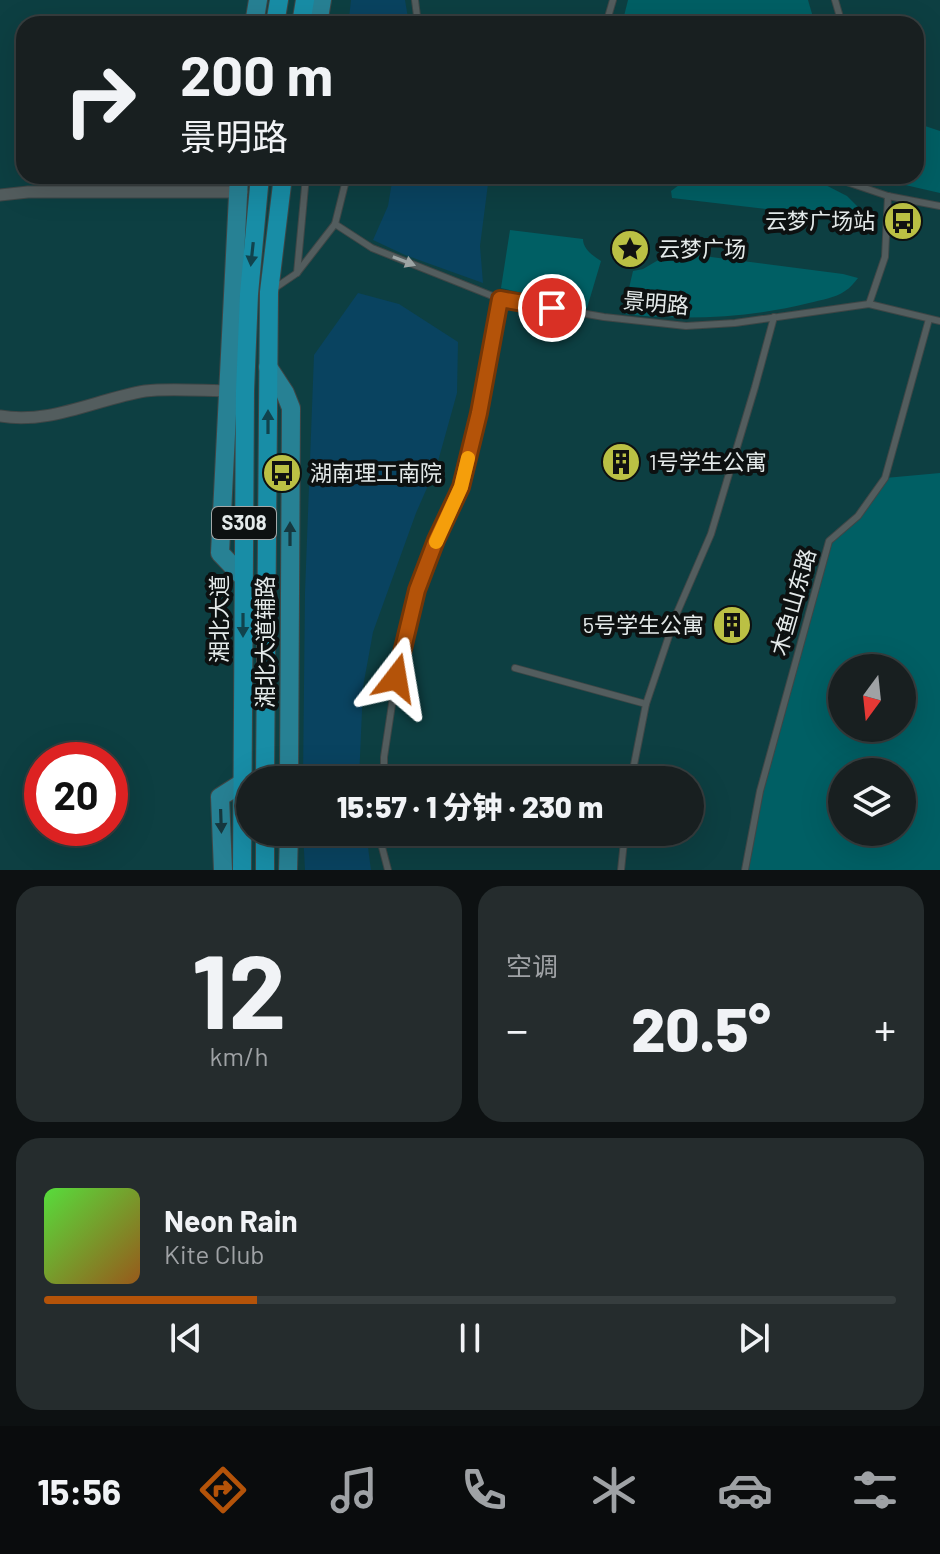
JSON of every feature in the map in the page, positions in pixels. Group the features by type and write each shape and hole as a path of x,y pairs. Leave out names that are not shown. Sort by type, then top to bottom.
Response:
{"highway":[{"name":"湘北大道","path":"242,766 243,577 236,391 259,184"},
{"name":"S308","path":"265,766 269,292 282,184"},
{"name":"湘北大道","path":"242,846 242,870"},
{"path":"265,846 265,870"}],"main road":[{"path":"236,391 238,184"},
{"name":"湘北大道辅路","path":"268,367 291,408 289,766"},
{"path":"223,870 220,797 236,787"},
{"path":"288,870 289,846"}],"street":[{"path":"0,195 259,184"},
{"path":"0,416 15,419 47,416 147,391 236,391"}],"lane":[{"path":"297,273 305,184"},
{"path":"269,292 297,273 335,224 345,184"},
{"path":"855,184 888,196 940,206"},
{"path":"869,304 885,257 888,196"},
{"name":"景明路","path":"335,224 372,248 500,299 604,317 686,326 735,323 869,304 940,321"},
{"path":"384,766 396,678 417,590 461,487 479,413 500,299"},
{"path":"634,766 646,704 676,615 711,534 774,317"},
{"name":"木鱼山东路","path":"745,870 760,791 829,541 858,516 885,478 929,319"},
{"path":"515,668 646,704"},
{"path":"382,846 388,870"},
{"path":"621,870 624,846"}],"shaded area":[{"path":"0,0 940,0 940,870 0,870"},
{"path":"351,0 405,0 408,16 349,16"},
{"path":"628,0 808,0 813,16 624,16"},
{"path":"924,126 940,131 940,193 901,184 924,184"},
{"path":"392,184 488,184 480,246 483,283 373,240 388,206"},
{"path":"680,184 824,184 847,196 863,212 867,221 672,198 671,191"},
{"path":"510,230 583,239 587,249 601,261 587,308 501,288"},
{"path":"672,252 858,278 847,290 832,297 763,312 693,318 623,314 633,271 643,269"},
{"path":"358,293 399,304 458,342 457,393 437,465 416,513 373,632 363,687 360,766 303,766 305,592 314,355"},
{"path":"940,473 940,870 745,870 760,791 829,541 858,516 885,478"},
{"path":"304,846 368,846 371,870 305,870"}],"slow traffic":[{"path":"436,542 461,487 468,458"}],"place":[{"name":"云梦广场站","path":"903,221"},
{"name":"云梦广场","path":"630,249"},
{"name":"1号学生公寓","path":"621,462"},
{"name":"湖南理工南院","path":"282,473"},
{"name":"5号学生公寓","path":"732,625"}],"route":[{"path":"396,678 417,590 461,487 479,413 500,299 552,308"}]}
